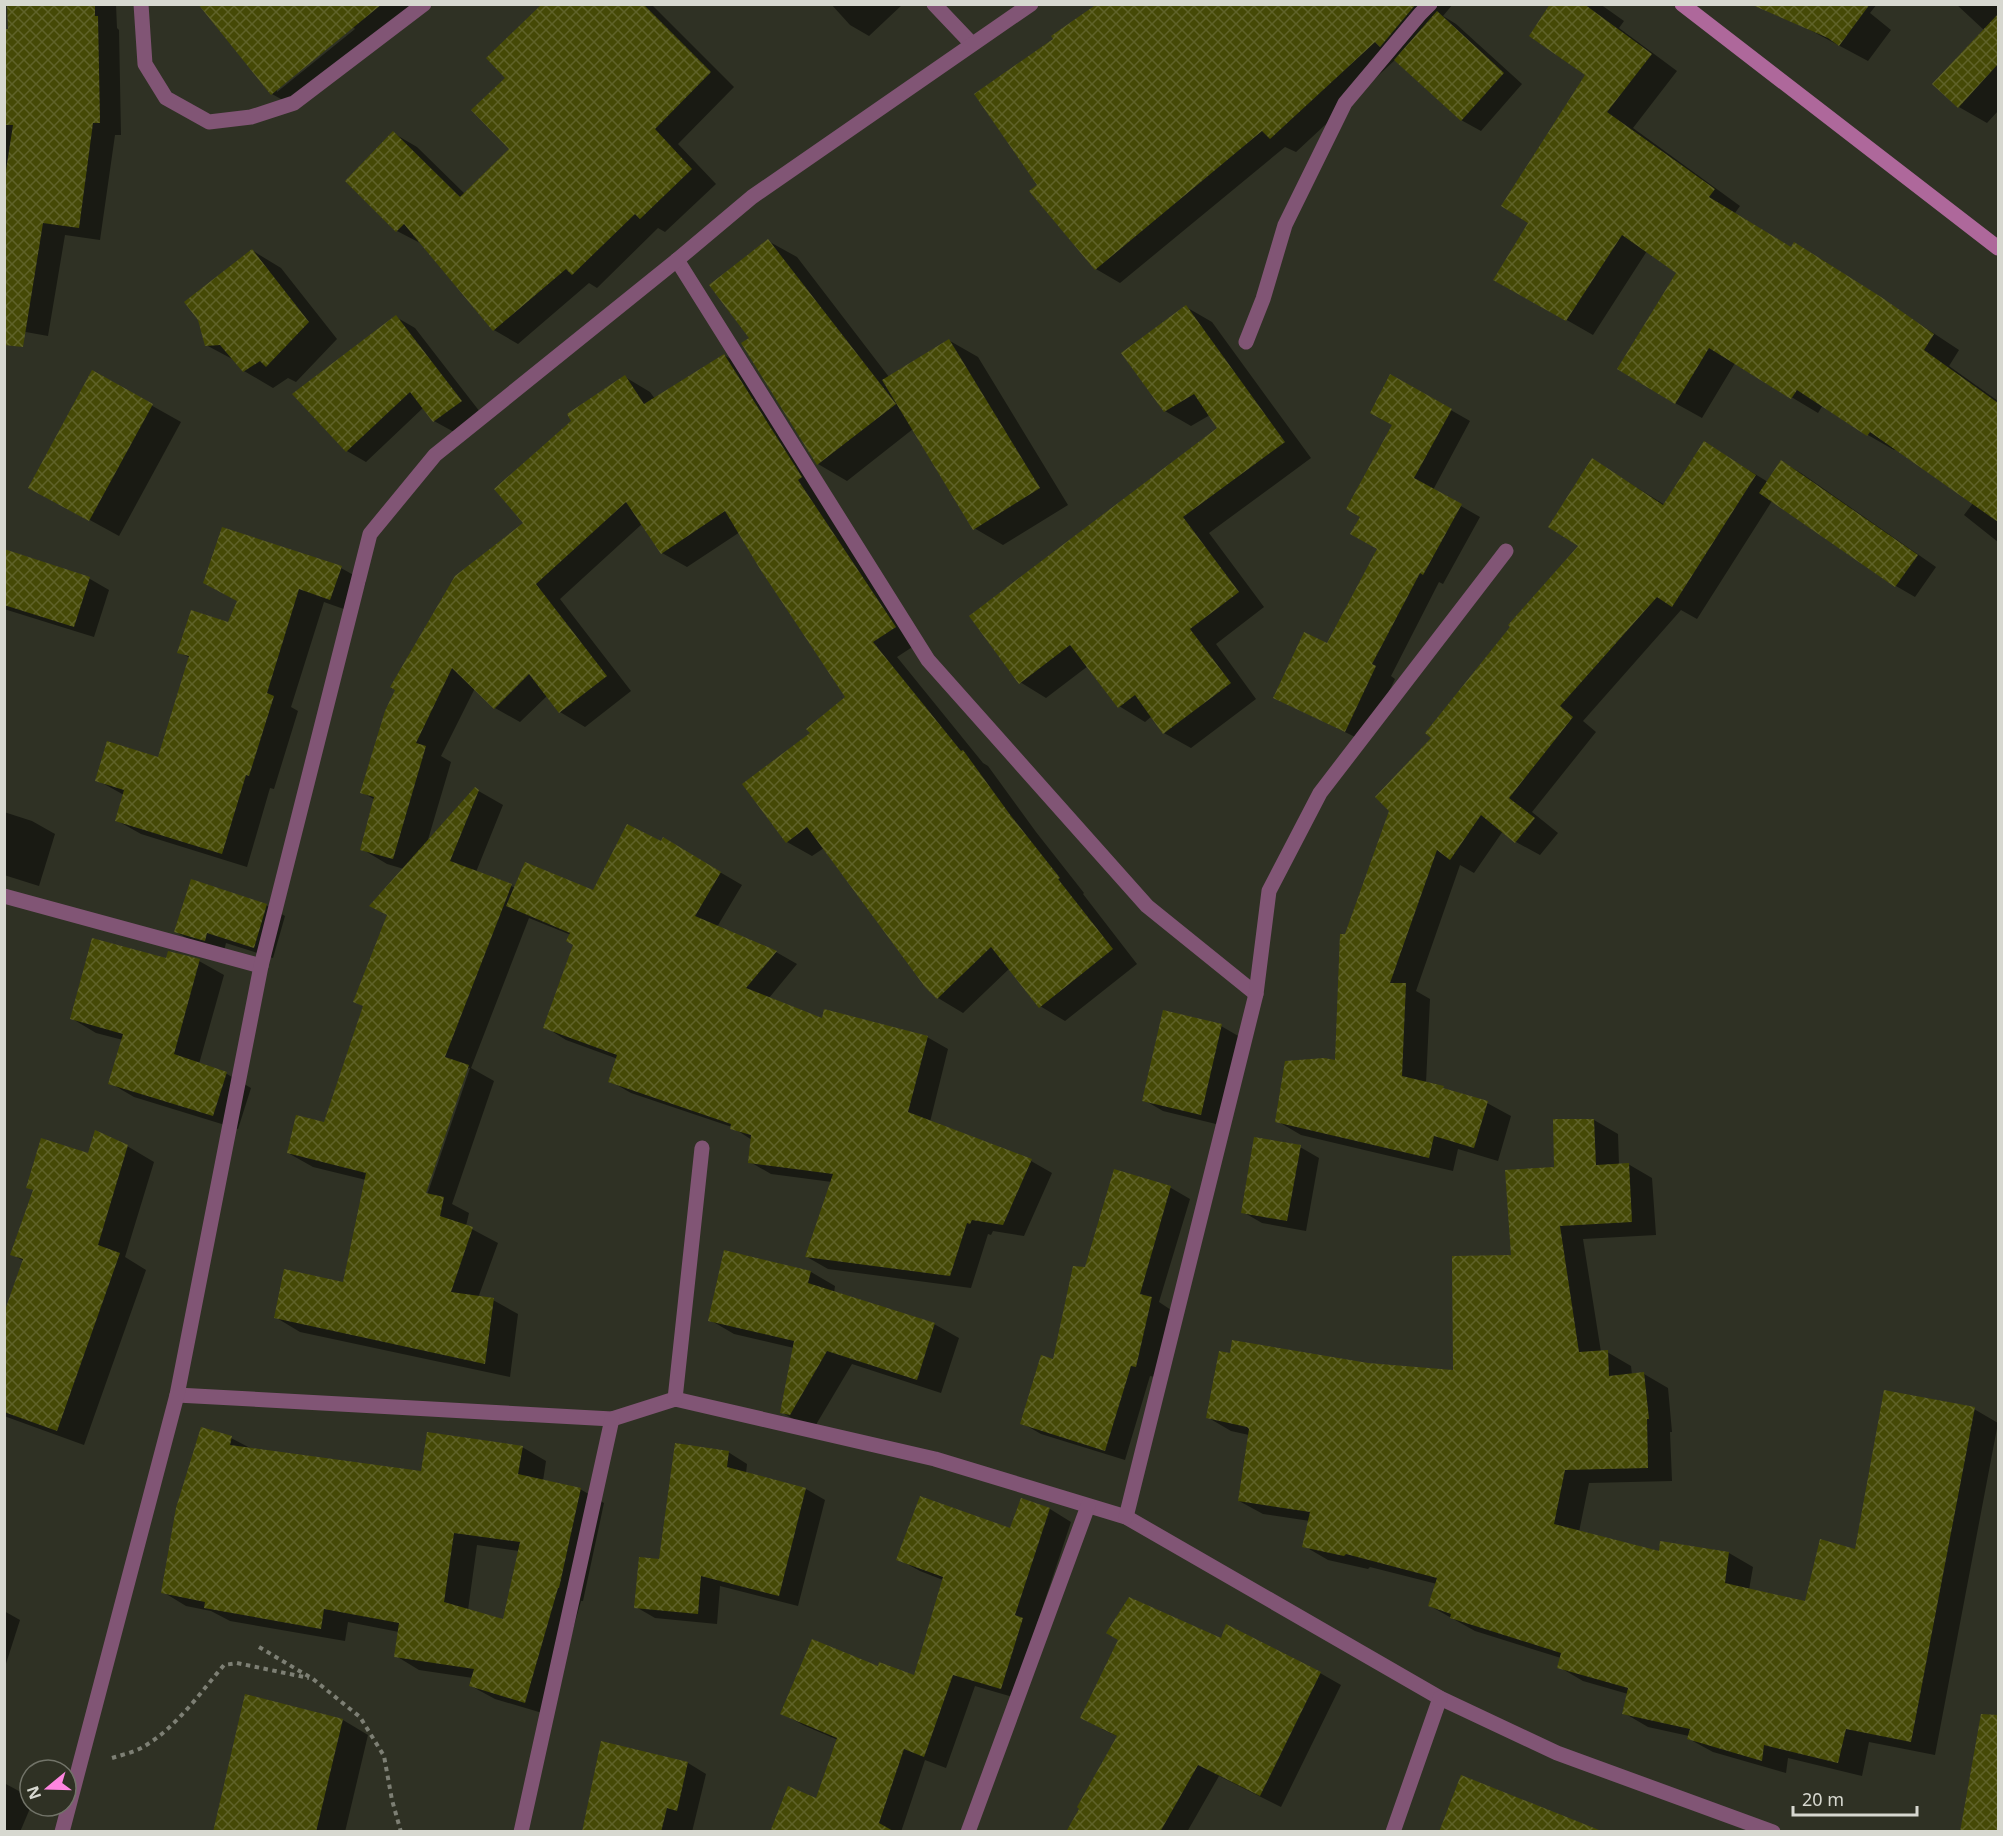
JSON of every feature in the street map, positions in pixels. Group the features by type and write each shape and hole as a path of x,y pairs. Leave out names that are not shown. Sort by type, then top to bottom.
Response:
{"main road":[{"path":"1682,4 1998,248"}],"street":[{"path":"141,4 145,64 166,98 209,122 251,117 294,103 424,4"},
{"path":"934,4 972,44"},
{"path":"63,1832 177,1395 261,966 370,534 435,455 752,197 1030,4"},
{"path":"1246,342 1263,299 1285,225 1345,103 1430,4"},
{"path":"677,260 928,660 1147,906 1256,994"},
{"path":"1126,1517 1256,994 1269,891 1320,793 1506,551"},
{"path":"4,896 261,966"},
{"path":"675,1399 702,1148"},
{"path":"177,1395 612,1419 675,1399 935,1459 1126,1517 1440,1698 1557,1753 1773,1832"},
{"path":"521,1832 612,1419"},
{"path":"968,1832 1088,1506"},
{"path":"1393,1832 1440,1698"}],"path":[{"path":"260,1647 313,1679 360,1717 384,1756 401,1832"},
{"path":"108,1759 142,1748 159,1736 191,1705 224,1665 237,1663 313,1679"}],"building":[{"path":"7,4 95,4 95,16 98,16 100,123 93,123 79,228 43,223 23,347 4,345 4,183 13,125 4,125 4,29 8,29"},
{"path":"198,4 382,4 271,95"},
{"path":"542,4 643,4 711,72 655,129 692,169 640,219 635,214 572,275 566,269 493,331 404,224 396,232 345,181 393,131 460,197 509,149 471,110 505,78 486,58"},
{"path":"1097,4 1416,4 1380,47 1375,42 1270,139 1262,131 1095,270 1029,191 1037,185 974,94 1053,39 1051,36"},
{"path":"1550,4 1584,4 1652,54 1607,112 1715,189 1709,197 1791,247 1794,242 1881,297 1934,334 1924,350 1998,403 1998,522 1870,432 1867,436 1797,390 1791,399 1709,348 1675,404 1617,369 1676,273 1622,235 1566,321 1493,280 1528,223 1501,206 1585,75 1529,36"},
{"path":"1750,4 1870,4 1839,46 1828,38"},
{"path":"1437,11 1504,73 1461,121 1394,60"},
{"path":"1998,14 1998,64 1958,108 1932,84"},
{"path":"768,239 896,404 817,465 741,343 749,338 709,285"},
{"path":"252,249 309,322 266,367 260,361 243,372 220,345 205,346 198,320 184,302"},
{"path":"1186,305 1285,442 1183,517 1239,592 1190,629 1231,683 1163,734 1135,695 1118,708 1070,645 1019,684 969,616 1217,428 1194,394 1164,412 1121,353"},
{"path":"396,315 462,401 433,422 410,392 346,452 292,394"},
{"path":"949,339 1040,488 973,530 882,380"},
{"path":"724,354 802,477 798,480 896,627 873,642 961,751 963,750 1113,949 1039,1008 991,947 937,999 925,987 807,827 786,843 742,784 810,733 806,729 845,697 760,569 725,511 661,554 626,502 536,584 607,676 559,713 529,674 494,709 452,668 416,743 426,746 393,859 360,850 374,797 360,793 385,711 395,690 390,687 455,576 523,523 494,489 571,421 567,414 625,375 644,404"},
{"path":"92,370 153,404 89,521 28,488"},
{"path":"1390,374 1452,409 1414,478 1462,504 1423,575 1420,573 1372,664 1376,666 1345,732 1273,698 1304,632 1327,643 1377,549 1350,534 1360,517 1346,509 1392,425 1370,413"},
{"path":"1704,441 1756,475 1672,607 1657,597 1560,706 1573,717 1509,798 1535,818 1515,843 1481,815 1450,860 1437,850 1390,983 1406,983 1402,1076 1444,1086 1443,1088 1488,1101 1474,1148 1434,1136 1429,1158 1275,1122 1285,1061 1324,1058 1335,1060 1340,934 1345,934 1389,811 1375,797 1431,738 1425,733 1510,627 1508,625 1578,546 1548,527 1592,458 1663,505"},
{"path":"1781,460 1918,555 1895,587 1759,493"},
{"path":"222,527 342,566 330,600 299,589 267,693 274,696 249,776 246,775 222,854 115,821 124,790 95,781 107,741 158,757 189,656 177,653 191,610 228,622 237,601 203,583"},
{"path":"4,549 90,577 74,627 4,605"},
{"path":"475,787 479,790 450,861 512,884 445,1057 469,1065 426,1193 444,1197 440,1216 473,1227 451,1292 494,1298 485,1364 274,1318 284,1269 343,1282 366,1173 287,1153 296,1115 324,1122 363,1006 353,1002 387,915 369,906"},
{"path":"627,824 661,841 663,837 721,872 695,916 777,951 746,988 822,1018 824,1009 928,1036 908,1112 1032,1159 1003,1225 972,1220 970,1224 967,1223 950,1276 805,1257 833,1174 748,1163 751,1135 730,1129 731,1124 608,1082 617,1055 543,1028 573,945 566,941 570,933 506,906 525,862 593,890"},
{"path":"191,879 267,904 254,948 207,933 205,941 174,932"},
{"path":"92,938 166,958 168,951 200,959 174,1054 227,1072 213,1116 108,1084 123,1034 70,1019"},
{"path":"1163,1010 1222,1024 1201,1115 1142,1101"},
{"path":"1553,1119 1594,1119 1596,1165 1629,1163 1632,1222 1560,1226 1579,1352 1608,1350 1609,1376 1644,1372 1649,1419 1647,1419 1648,1468 1565,1470 1554,1524 1659,1551 1660,1541 1729,1552 1725,1583 1805,1601 1820,1539 1855,1549 1884,1390 1975,1407 1911,1742 1846,1729 1838,1763 1764,1745 1762,1761 1687,1739 1690,1729 1622,1714 1628,1688 1557,1668 1561,1653 1450,1618 1451,1614 1428,1606 1437,1578 1346,1554 1344,1556 1302,1547 1310,1512 1238,1501 1249,1429 1206,1418 1219,1351 1230,1353 1232,1340 1368,1363 1453,1370 1452,1256 1511,1255 1505,1170 1554,1167"},
{"path":"95,1130 128,1145 98,1245 120,1253 57,1431 4,1412 4,1313 23,1259 10,1255 33,1190 26,1188 41,1138 88,1153"},
{"path":"1254,1137 1301,1145 1287,1221 1241,1213"},
{"path":"1114,1169 1171,1186 1140,1294 1152,1297 1136,1367 1131,1366 1105,1451 1020,1424 1041,1355 1053,1359 1073,1266 1085,1267"},
{"path":"724,1250 811,1271 808,1283 935,1323 917,1380 827,1351 790,1415 780,1413 794,1341 708,1321"},
{"path":"201,1427 232,1436 230,1445 421,1471 427,1432 523,1446 518,1474 581,1488 559,1588 525,1703 469,1686 474,1669 394,1657 399,1623 324,1609 321,1629 204,1608 205,1602 161,1593 176,1508","holes":["454,1533 520,1542 503,1619 444,1602"]},
{"path":"675,1443 729,1451 727,1467 806,1488 779,1596 701,1576 698,1614 634,1608 639,1557 659,1559"},
{"path":"920,1496 1010,1528 1021,1498 1050,1508 1015,1615 1023,1618 1001,1689 953,1675 924,1757 904,1749 879,1823 895,1832 770,1832 788,1786 816,1798 837,1738 780,1714 812,1639 878,1666 879,1662 914,1675 943,1577 896,1560"},
{"path":"1129,1597 1221,1638 1226,1624 1321,1672 1260,1796 1198,1765 1160,1832 1066,1832 1079,1809 1077,1807 1117,1736 1080,1718 1118,1640 1106,1633"},
{"path":"245,1694 343,1719 316,1832 213,1832"},
{"path":"1981,1714 1998,1715 1998,1832 1960,1832"},
{"path":"601,1741 688,1762 677,1811 667,1808 661,1832 582,1832"},
{"path":"1461,1775 1599,1830 1598,1832 1439,1832"}]}
